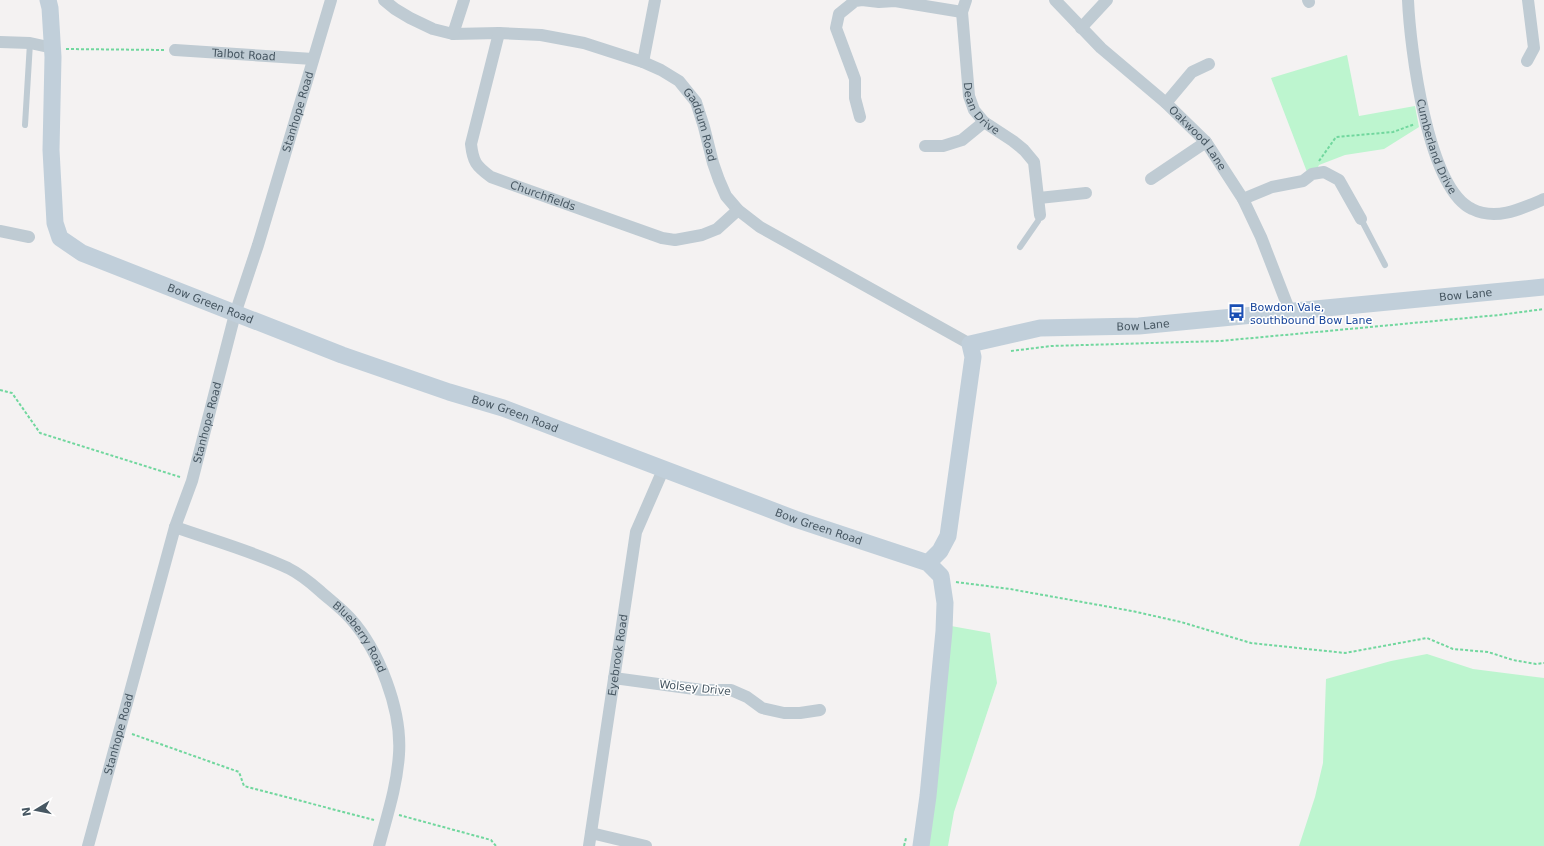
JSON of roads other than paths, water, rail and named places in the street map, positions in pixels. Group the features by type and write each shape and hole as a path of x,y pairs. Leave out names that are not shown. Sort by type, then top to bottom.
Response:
{"main road":[{"name":"Bow Green Road","path":"48,0 53,48 51,150 55,223 60,238 82,253 342,355 449,392 503,408 795,519 928,563"},
{"name":"Bow Lane","path":"970,344 1040,328 1139,326 1544,287"},
{"path":"921,846 928,796 944,631 945,603 941,576 928,563 940,552 948,536 973,357 970,344"}],"street":[{"name":"Stanhope Road","path":"88,846 174,527 192,481 236,314 331,0"},
{"name":"Gaddum Road","path":"384,0 395,9 433,29 453,34 499,33 542,35 584,43 643,62 661,70 679,82 696,102 718,180 726,196 738,210 760,227 970,344"},
{"path":"453,34 464,0"},
{"path":"643,62 655,0"},
{"path":"860,117 855,98 855,79 836,28 838,14 854,1 862,0 879,2 894,1 962,12"},
{"name":"Dean Drive","path":"966,0 962,12 969,96 974,110 984,122 1013,141 1024,150 1034,162 1040,215"},
{"name":"Oakwood Lane","path":"1055,0 1101,48 1166,103 1206,142 1243,199 1261,237 1290,312"},
{"path":"1081,28 1107,0"},
{"name":"Cumberland Drive","path":"1408,0 1414,68 1425,120 1440,168 1449,186 1460,201 1471,209 1483,213 1500,214 1517,211 1544,199"},
{"path":"1527,61 1534,48 1528,0"},
{"name":"Churchfields","path":"499,33 471,144 472,157 480,169 491,177 655,235 675,240 702,235 717,229 738,210"},
{"path":"0,42 30,43 53,48"},
{"name":"Talbot Road","path":"175,50 313,59"},
{"path":"1166,103 1192,72 1209,64"},
{"path":"925,146 943,146 962,140 984,122"},
{"path":"1151,179 1206,142"},
{"path":"1243,199 1272,187 1303,181 1314,174 1324,172 1339,180 1361,220"},
{"path":"1039,198 1086,193"},
{"path":"0,231 28,237"},
{"name":"Eyebrook Road","path":"589,846 636,532 663,470"},
{"name":"Blueberry Road","path":"174,527 261,557 290,569 311,584 350,618 380,663 390,692 398,726 400,753 397,775 379,846"},
{"name":"Wolsey Drive","path":"614,678 702,690 731,690 747,697 762,708 784,713 800,713 820,710"},
{"path":"591,833 646,846"}],"lane":[{"path":"25,125 30,43"},
{"path":"1020,247 1038,221 1040,215"},
{"path":"1361,220 1385,265"}],"place":[{"name":"Bowdon Vale, southbound Bow Lane","path":"1237,313"}]}
